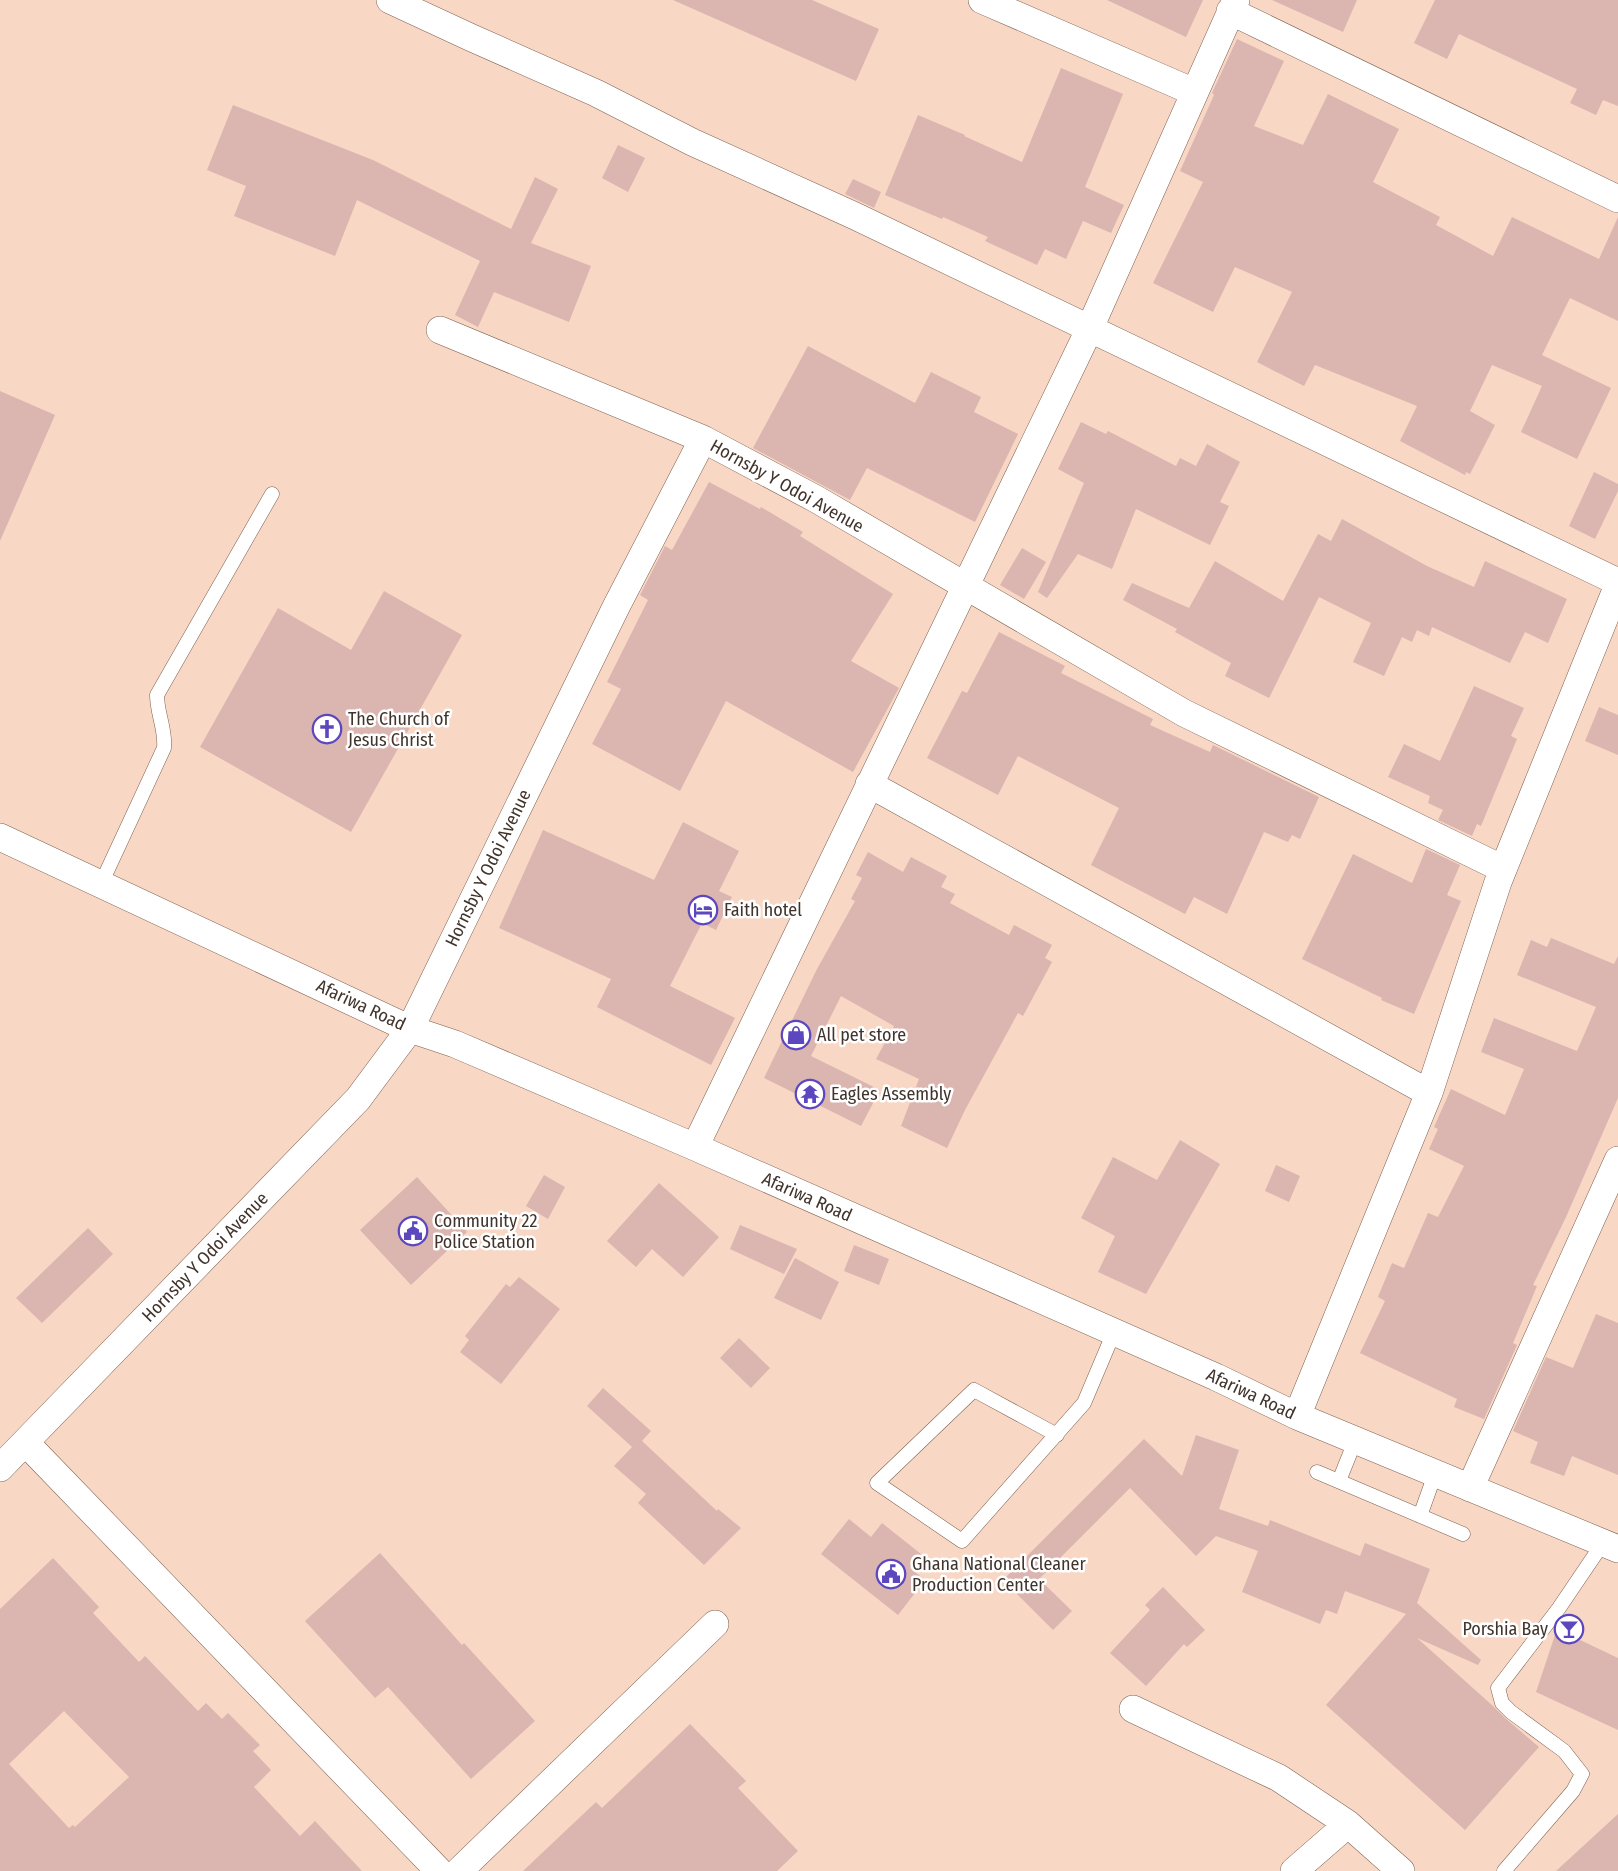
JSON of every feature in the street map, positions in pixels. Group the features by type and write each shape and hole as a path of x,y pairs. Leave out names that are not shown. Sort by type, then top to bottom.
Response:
{"street":[{"path":"390,0 596,93 692,142 844,211 1618,584 1503,869 1429,1093 1297,1416"},
{"path":"982,0 1194,92"},
{"path":"695,1147 1089,330 1233,6 1618,199"},
{"path":"440,330 703,440"},
{"name":"Hornsby Y Odoi Avenue","path":"0,1468 358,1099 410,1029 610,618 703,440 816,499 1184,713 1503,869"},
{"path":"869,784 1429,1093"},
{"name":"Afariwa Road","path":"0,837 410,1029 455,1044 695,1147 1216,1377 1355,1441 1611,1546"},
{"path":"1470,1488 1618,1160"},
{"path":"26,1443 440,1871"},
{"path":"459,1871 715,1624"},
{"path":"1133,1708 1279,1778 1348,1824 1401,1871"},
{"path":"1294,1871 1348,1824"}],"lane":[{"path":"101,884 164,748 165,736 157,707 158,695 272,494"},
{"path":"1057,1435 974,1390 877,1483 962,1541 1057,1435 1083,1403 1114,1332"},
{"path":"1339,1481 1355,1441"},
{"path":"1317,1473 1463,1534"},
{"path":"1420,1516 1436,1474"},
{"path":"1504,1871 1573,1791 1582,1774 1564,1751 1502,1703 1498,1688 1559,1608 1611,1546"}],"building":[{"path":"673,0 812,0 879,29 856,81"},
{"path":"1107,0 1203,0 1186,37"},
{"path":"1272,0 1357,0 1343,32"},
{"path":"1435,0 1618,0 1618,106 1603,100 1596,115 1570,103 1577,89 1459,34 1447,59 1414,43"},
{"path":"1237,39 1284,61 1254,126 1303,145 1328,94 1399,129 1373,182 1440,217 1436,225 1493,256 1512,217 1599,259 1618,217 1618,321 1570,298 1542,355 1611,388 1577,459 1521,432 1542,386 1492,365 1470,411 1495,425 1470,474 1466,472 1465,475 1400,441 1417,406 1315,365 1304,386 1257,362 1292,292 1235,267 1213,312 1153,283 1203,182 1180,171"},
{"path":"1061,68 1123,94 1085,187 1124,205 1111,233 1083,221 1066,259 1045,249 1037,265 985,241 988,237 885,195 918,115 1022,162"},
{"path":"233,105 373,160 511,229 535,177 558,189 531,243 591,266 569,322 494,292 478,327 455,315 480,261 357,200 335,256 234,216 246,186 207,170"},
{"path":"618,145 645,158 628,192 602,178"},
{"path":"853,179 881,192 874,208 845,194"},
{"path":"808,346 915,403 931,372 981,397 974,412 1018,434 975,522 867,468 850,500 753,448"},
{"path":"0,391 55,415 0,541"},
{"path":"1081,422 1106,434 1108,431 1176,466 1180,458 1196,466 1207,444 1240,462 1220,502 1229,506 1210,545 1136,509 1112,569 1078,554 1047,598 1038,592 1084,483 1058,469"},
{"path":"1594,472 1618,484 1618,491 1595,539 1569,526"},
{"path":"709,482 760,509 761,507 803,532 800,536 893,594 851,661 899,688 853,772 726,701 680,791 592,744 621,689 607,682 648,600 640,595 665,546 672,550"},
{"path":"1342,519 1427,566 1474,587 1485,561 1567,599 1548,643 1525,632 1510,663 1432,627 1429,636 1417,630 1412,642 1402,637 1384,676 1353,662 1371,623 1319,597 1269,698 1225,676 1231,663 1175,632 1177,629 1123,600 1132,583 1189,608 1215,561 1283,601 1318,534 1331,541"},
{"path":"1022,548 1046,562 1024,599 1000,585"},
{"path":"384,591 462,635 351,832 200,747 278,608 351,650"},
{"path":"999,632 1065,666 1061,673 1153,719 1150,725 1210,752 1213,745 1319,797 1300,839 1292,835 1288,842 1264,832 1227,914 1194,897 1185,914 1091,865 1119,808 1018,756 998,795 927,758 962,691 967,693"},
{"path":"1474,686 1524,708 1511,736 1517,739 1481,826 1477,824 1472,836 1438,820 1443,810 1428,803 1430,796 1388,777 1404,744 1440,761"},
{"path":"1599,707 1618,715 1618,755 1585,741"},
{"path":"683,822 739,851 719,891 732,897 716,930 702,923 670,986 735,1018 711,1065 597,1007 611,979 499,928 543,830 654,880"},
{"path":"1426,849 1460,865 1447,895 1461,901 1414,1014 1381,1000 1382,998 1302,959 1353,854 1412,883"},
{"path":"868,852 903,872 911,857 947,876 941,887 955,894 950,903 1009,935 1014,925 1052,945 1045,958 1052,962 1023,1016 1018,1013 947,1148 901,1126 919,1079 876,1059 894,1026 841,996 811,1056 880,1090 861,1126 764,1078 817,969 855,901 851,899 862,878 856,875"},
{"path":"1551,938 1614,964 1618,956 1618,1098 1566,1217 1533,1285 1537,1286 1513,1343 1517,1345 1484,1419 1454,1407 1457,1399 1360,1353 1385,1301 1378,1297 1392,1263 1404,1268 1428,1213 1438,1217 1464,1166 1429,1149 1438,1129 1434,1127 1451,1089 1505,1115 1524,1069 1481,1052 1494,1018 1577,1051 1596,1007 1517,975 1531,940 1547,947"},
{"path":"1180,1140 1220,1164 1146,1294 1098,1272 1115,1236 1081,1218 1113,1157 1157,1180"},
{"path":"1276,1165 1300,1176 1289,1202 1265,1191"},
{"path":"544,1175 565,1187 548,1219 526,1206"},
{"name":"Community 22 Police Station","path":"417,1177 467,1232 411,1285 360,1230"},
{"path":"659,1183 719,1237 683,1277 652,1249 636,1267 607,1241"},
{"path":"740,1225 797,1249 784,1274 730,1249"},
{"path":"88,1228 113,1254 42,1323 16,1298"},
{"path":"854,1245 889,1259 879,1285 844,1271"},
{"path":"795,1258 839,1282 821,1320 774,1298"},
{"path":"519,1277 560,1309 501,1384 460,1352 469,1340 465,1336 506,1284 510,1287"},
{"path":"1596,1314 1618,1323 1618,1475 1572,1456 1564,1476 1530,1463 1538,1442 1513,1431 1546,1357 1573,1368"},
{"path":"739,1338 770,1368 751,1388 720,1358"},
{"path":"603,1388 651,1431 642,1441 717,1511 718,1509 741,1528 704,1565 638,1503 646,1494 614,1466 632,1447 587,1406"},
{"path":"1196,1435 1239,1450 1219,1509 1268,1526 1270,1520 1360,1556 1365,1543 1430,1569 1417,1603 1481,1660 1478,1665 1417,1638 1539,1747 1465,1830 1326,1705 1406,1614 1345,1591 1337,1614 1326,1610 1320,1624 1242,1592 1258,1551 1216,1536 1196,1556 1130,1488 1039,1579 1072,1611 1053,1630 1003,1580 1144,1439 1182,1476"},
{"path":"849,1519 871,1537 882,1523 921,1554 910,1568 925,1580 898,1615 821,1554"},
{"path":"380,1553 462,1645 464,1643 535,1721 471,1779 388,1687 375,1698 305,1621"},
{"path":"53,1558 99,1607 93,1613 139,1662 145,1656 198,1711 206,1703 222,1719 228,1713 260,1745 253,1751 271,1770 254,1787 300,1836 315,1821 362,1871 0,1871 0,1609","holes":["64,1711 129,1777 75,1827 73,1825 69,1828 9,1764"]},
{"path":"1163,1587 1205,1630 1187,1647 1184,1644 1146,1686 1110,1653 1150,1610 1145,1605"},
{"path":"1557,1629 1618,1658 1618,1730 1536,1692"},
{"path":"690,1724 746,1781 738,1788 798,1851 777,1871 523,1871 596,1802 602,1808"},
{"path":"1618,1814 1618,1871 1556,1871"}],"place":[{"name":"The Church of Jesus Christ","path":"327,729"},
{"name":"Faith hotel","path":"703,910"},
{"name":"All pet store","path":"796,1035"},
{"name":"Eagles Assembly","path":"810,1094"},
{"name":"Community 22 Police Station","path":"413,1231"},
{"name":"Ghana National Cleaner Production Center","path":"891,1574"},
{"name":"Porshia Bay","path":"1569,1629"}]}
